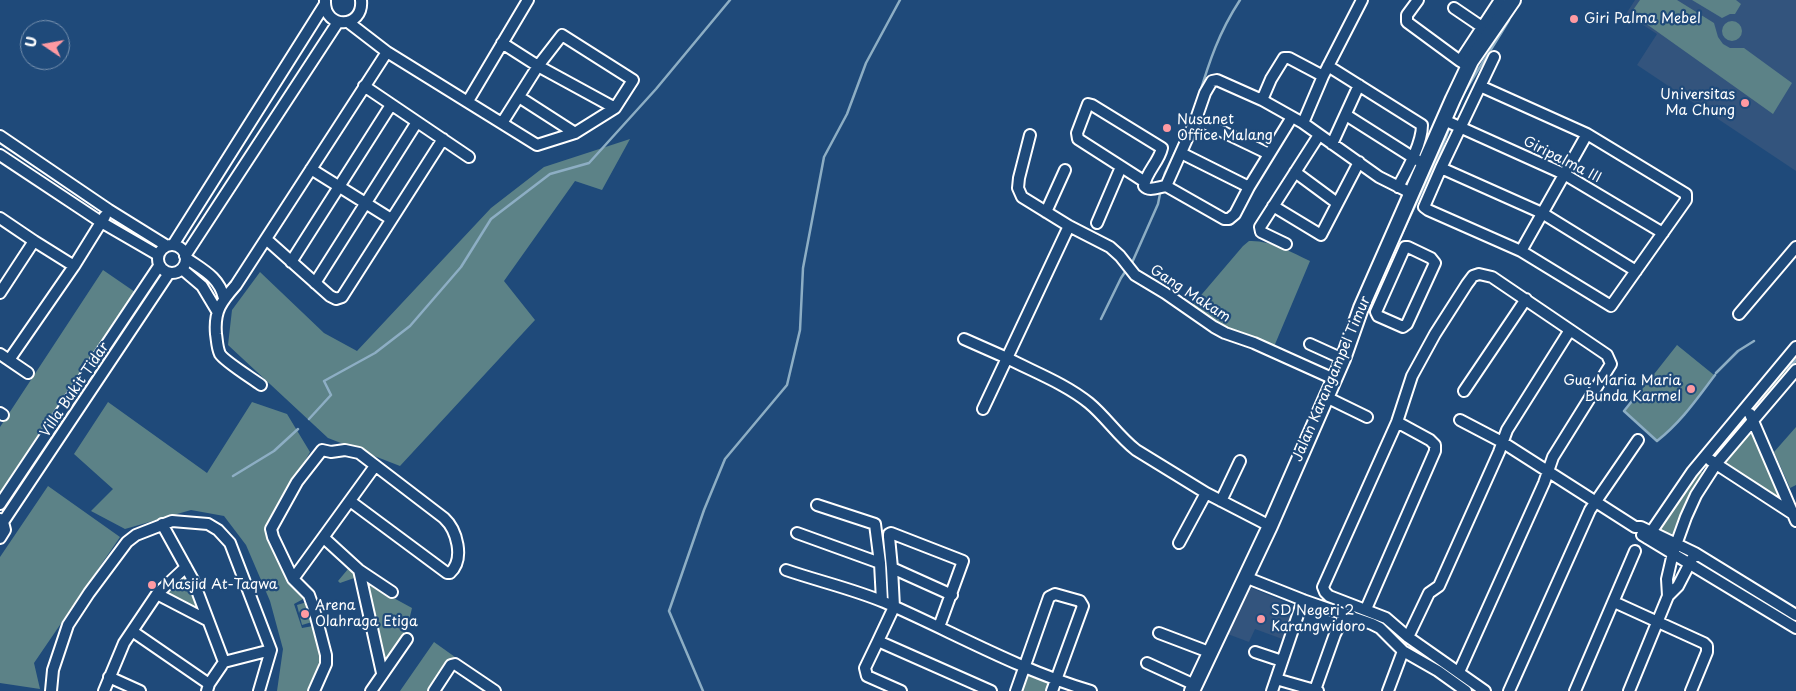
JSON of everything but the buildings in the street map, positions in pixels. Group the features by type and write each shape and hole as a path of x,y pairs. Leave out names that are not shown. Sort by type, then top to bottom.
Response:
{"street":[{"path":"325,2 170,245 162,249 158,255 159,266 162,270 176,273 182,269 186,257 343,22 354,19 359,13 362,6 361,0"},
{"path":"468,101 528,0"},
{"path":"1303,123 1323,76 1362,0"},
{"path":"1418,0 1407,16 1407,22 1464,63"},
{"name":"Jalan Karangampel Timur","path":"1194,688 1209,652 1270,526 1343,359 1362,308 1377,278 1411,195 1418,160 1451,123 1464,63 1482,27 1500,0"},
{"name":"Jalan Karangampel Timur","path":"1464,63 1512,0"},
{"path":"325,2 329,16 343,22 388,52 537,145 575,133 615,108 633,80 562,35 538,66 502,123"},
{"path":"1454,8 1482,27"},
{"path":"502,44 615,108"},
{"path":"214,307 236,285 364,86 388,52"},
{"path":"1262,100 1280,61 1287,57 1323,76"},
{"path":"1480,86 1587,134 1686,194 1686,200 1613,305 1608,306 1521,251 1428,210 1424,206 1441,168 1451,123 1480,86 1494,57"},
{"path":"1328,66 1422,125 1418,160 1398,187"},
{"path":"1163,186 1181,153 1205,93 1212,81 1220,81 1262,100 1303,123 1379,177 1411,195"},
{"path":"364,86 470,157"},
{"path":"1332,144 1359,86"},
{"path":"519,97 575,133"},
{"path":"292,262 391,104"},
{"path":"1145,179 1142,180 1078,139 1077,133 1088,104 1092,104 1162,148 1145,179 1144,186 1146,188 1149,190 1163,186 1224,219 1229,219 1235,214 1292,117"},
{"path":"1346,115 1418,160"},
{"path":"1196,119 1269,154"},
{"path":"315,283 417,122"},
{"name":"Giripalma III","path":"1451,123 1564,174 1663,233"},
{"path":"1521,251 1587,134"},
{"name":"Gang Makam","path":"1030,135 1019,178 1018,188 1022,197 1070,226 1110,247 1135,275 1225,333 1254,343 1334,380"},
{"path":"1286,244 1264,234 1260,230 1261,225 1319,135"},
{"path":"0,136 109,210 170,245 181,249 186,257 216,280 221,287 224,298"},
{"path":"266,239 315,283 336,299 342,297 442,139"},
{"path":"12,144 1,159 101,222 158,255"},
{"path":"1181,153 1249,188"},
{"path":"1273,206 1321,235 1359,162"},
{"path":"1097,223 1121,167"},
{"path":"1441,168 1542,212 1636,271"},
{"path":"311,169 391,219"},
{"path":"1046,212 1065,170"},
{"path":"1295,172 1337,202"},
{"path":"9,360 74,266 109,210"},
{"path":"0,218 74,266"},
{"path":"982,409 1070,226"},
{"path":"0,293 34,241"},
{"path":"1406,247 1431,258 1435,263 1407,324 1403,328 1377,314 1376,310 1388,284 1406,247"},
{"path":"1739,314 1796,247"},
{"name":"Villa Bukit Tidar","path":"0,504 159,266"},
{"path":"182,269 202,286 214,307 217,345 220,355 261,385"},
{"name":"Villa Bukit Tidar","path":"2,520 169,273"},
{"path":"1459,672 1544,483 1553,457 1611,364 1607,355 1526,299 1492,277 1479,274 1473,276 1435,334 1412,376 1397,422 1323,587 1329,596 1386,618 1408,637 1485,691"},
{"path":"1377,278 1381,285 1388,284"},
{"path":"1464,391 1526,299"},
{"path":"1408,637 1429,593 1439,586 1507,430 1570,330"},
{"path":"964,338 1007,358 1082,398 1095,408 1125,442 1206,493 1270,526"},
{"path":"1310,344 1343,359"},
{"path":"1649,535 1704,456 1796,347"},
{"path":"0,354 28,373"},
{"path":"1629,691 1659,622 1668,596 1668,579 1675,548 1696,495 1716,464 1796,370"},
{"path":"1326,397 1367,417"},
{"path":"1746,406 1795,518"},
{"path":"1460,420 1502,442 1548,470 1635,527 1639,526 1649,535 1675,548 1695,553 1796,615"},
{"path":"1366,609 1435,451 1435,445 1430,440 1397,422"},
{"path":"1509,691 1595,502 1638,440"},
{"path":"314,691 324,671 326,655 314,609 309,595 293,579 271,529 297,482 322,450 331,452 345,450 359,453 449,523 458,548 458,559 453,570 447,573 350,501"},
{"path":"1704,456 1795,518"},
{"path":"1221,501 1240,460"},
{"path":"293,579 375,466"},
{"path":"1179,543 1206,493"},
{"path":"817,505 875,524 882,601"},
{"path":"0,538 5,530 2,520"},
{"path":"51,691 53,670 68,625 89,593 127,542 136,535 172,521 208,524 218,530 230,543 271,650 259,691"},
{"path":"162,524 186,566 224,662"},
{"path":"901,691 867,676 865,672 865,668 894,606 889,537 891,532 962,560 963,563 939,627"},
{"path":"797,533 880,563"},
{"path":"324,538 359,570 392,592"},
{"path":"1675,548 1690,563 1796,628"},
{"path":"1575,691 1635,551"},
{"path":"1668,596 1678,586 1695,553"},
{"path":"104,691 124,643 157,594 186,566"},
{"path":"892,568 952,595"},
{"path":"359,570 382,673"},
{"path":"786,570 882,601 1025,668 1056,681 1091,691"},
{"path":"1245,577 1380,628 1404,651 1438,671 1466,691"},
{"path":"157,594 207,620"},
{"path":"1016,691 1049,597 1055,594 1080,602 1083,606 1052,691"},
{"path":"1272,691 1303,600"},
{"path":"1614,602 1707,646 1707,652 1691,691"},
{"path":"1276,679 1316,690 1335,634 1345,614"},
{"path":"132,631 208,687 224,662 271,650"},
{"path":"1159,634 1209,652"},
{"path":"371,691 407,639"},
{"path":"878,641 991,691"},
{"path":"1388,691 1404,651"},
{"path":"1255,652 1282,661"},
{"path":"1147,663 1194,688"},
{"path":"434,691 451,665 455,664 495,691"},
{"path":"109,677 140,691"}],"shaded area":[{"name":"Universitas Ma Chung","path":"1635,0 1796,0 1796,171 1637,65 1657,34 1626,14"},
{"name":"SD Negeri 2 Karangwidoro","path":"1247,586 1294,606 1295,609 1285,640 1255,629 1249,642 1225,633"}],"green space":[{"path":"1640,0 1677,0 1714,23 1718,37 1723,44 1730,48 1744,48 1792,83 1773,114 1631,13"},
{"path":"1692,0 1736,0 1741,4 1735,14 1722,18"},
{"path":"1732,21 1739,24 1742,31 1739,38 1732,41 1725,38 1722,31 1725,24"},
{"path":"630,139 602,190 575,181 504,281 535,320 400,466 328,438 228,345 232,310 260,272 324,333 357,351 491,208 544,167"},
{"path":"1249,241 1265,242 1288,250 1310,261 1273,349 1227,333 1191,307"},
{"path":"103,270 135,292 0,495 0,427"},
{"path":"1677,345 1714,375 1688,410 1657,440 1625,411"},
{"path":"1796,354 1796,363 1766,397 1761,399 1760,398"},
{"path":"108,402 207,473 252,402 287,414 310,452 295,479 283,494 267,530 289,582 305,598 294,604 302,628 313,626 320,658 317,672 309,691 277,691 283,649 270,601 246,545 224,516 191,510 125,529 91,511 113,489 74,454"},
{"path":"1796,427 1796,485 1790,488 1774,452"},
{"path":"1748,432 1753,434 1779,493 1777,496 1772,495 1727,466 1725,462"},
{"path":"1698,471 1703,472 1703,476 1685,507 1675,532 1672,534 1660,531 1659,527"},
{"path":"48,486 120,537 34,663 40,689 0,683 0,557"},
{"path":"348,569 357,577 340,583 338,581"},
{"path":"185,572 200,610 164,592"},
{"path":"368,584 412,608 406,633 384,662"},
{"name":"Arena Olahraga Etiga","path":"307,602 312,622 302,625 297,605"},
{"path":"434,642 455,657 431,691 400,691"},
{"path":"1026,674 1051,685 1049,691 1020,691"}],"waterway":[{"path":"309,419 331,395 324,381 375,353 410,326 461,267 491,219 550,174 589,163 656,89 730,0"},
{"path":"703,691 669,611 704,510 725,459 787,385 800,330 803,268 824,157 847,114 866,63 900,0"},
{"path":"1198,99 1215,48 1240,0"},
{"path":"1460,100 1509,20"},
{"path":"1163,181 1188,125"},
{"path":"1393,253 1442,148 1450,126"},
{"path":"1131,265 1158,204 1161,189"},
{"path":"1101,319 1127,269"},
{"path":"1716,373 1738,351 1754,341"},
{"path":"1788,369 1796,360"},
{"path":"1341,382 1345,372"},
{"path":"1640,391 1624,411 1657,441 1681,418 1715,375"},
{"path":"233,476 274,451 298,429"}],"place":[{"name":"Giri Palma Mebel","path":"1574,19"},
{"name":"Universitas Ma Chung","path":"1745,103"},
{"name":"Nusanet Office Malang","path":"1167,128"},
{"name":"Gua Maria Maria Bunda Karmel","path":"1691,389"},
{"name":"Masjid At-Taqwa","path":"152,585"},
{"name":"Arena Olahraga Etiga","path":"305,614"},
{"name":"SD Negeri 2 Karangwidoro","path":"1261,619"}]}
